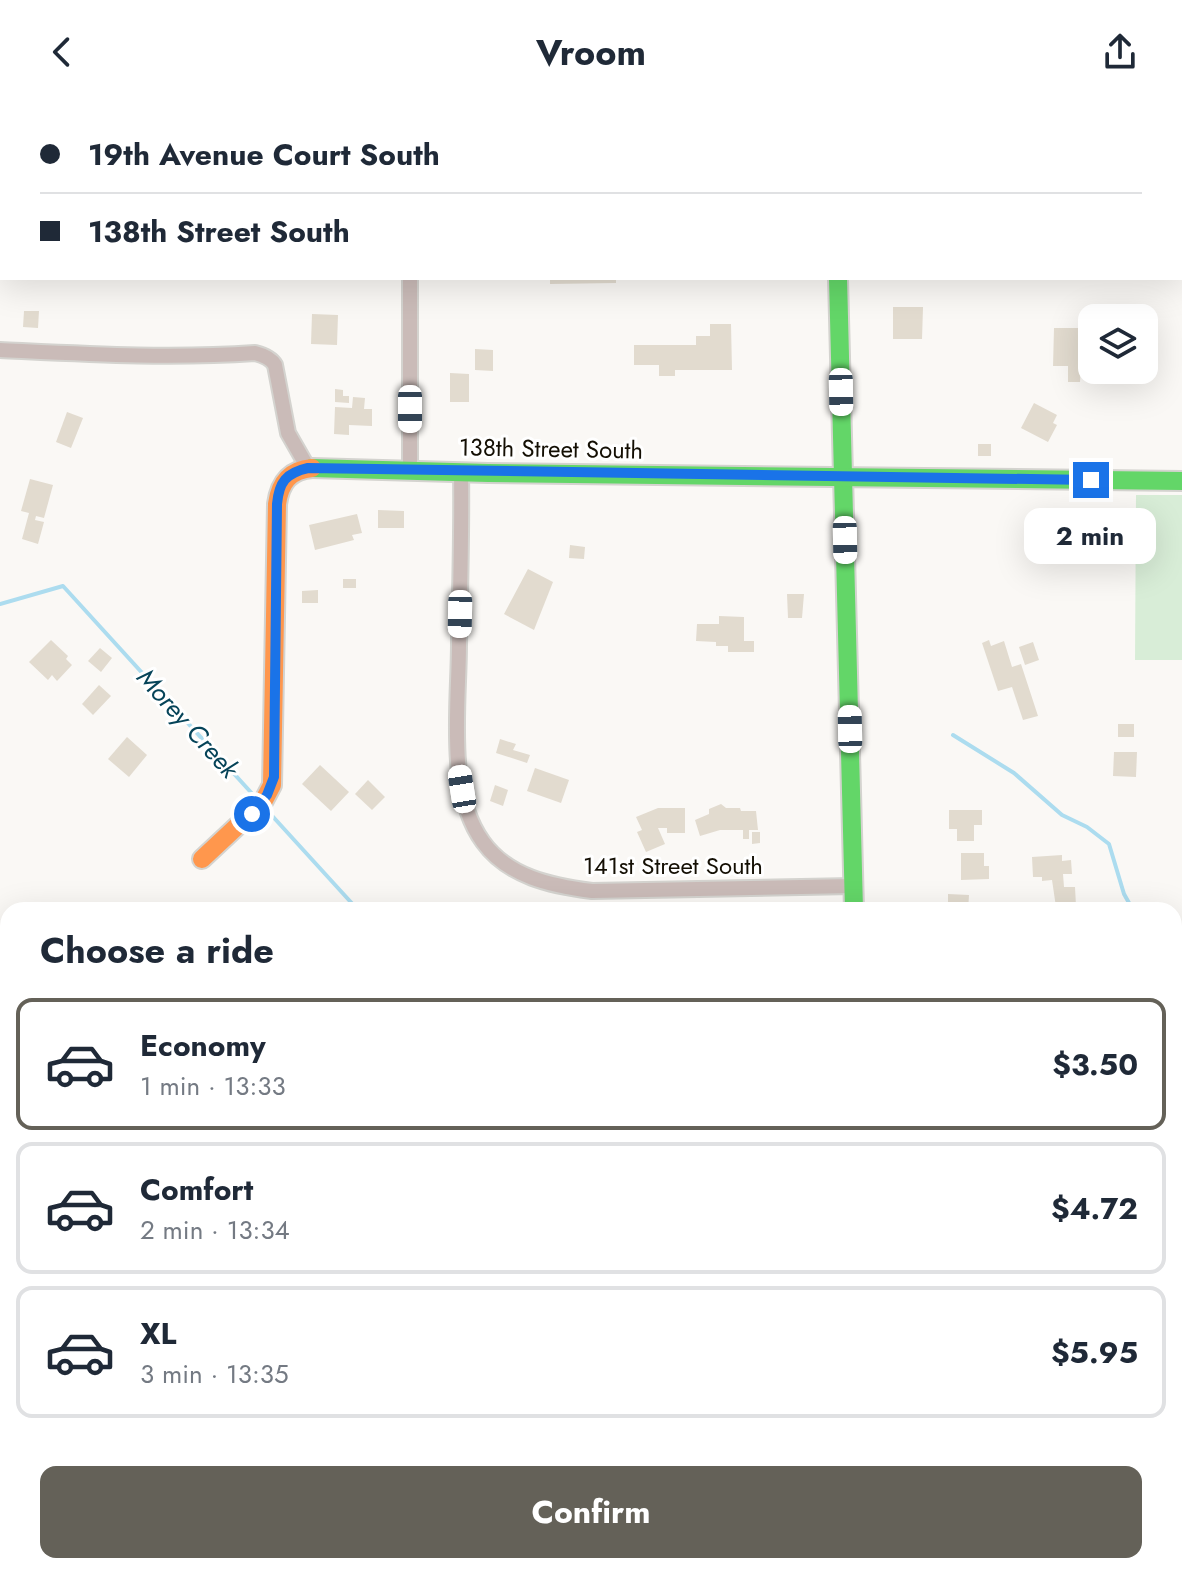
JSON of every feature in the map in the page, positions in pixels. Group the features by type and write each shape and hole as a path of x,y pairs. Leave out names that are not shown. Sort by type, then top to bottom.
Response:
{"street":[{"path":"410,280 410,469"},
{"path":"838,280 854,902"},
{"path":"0,350 143,357 255,353 272,360 275,365 288,433 308,468 287,476 278,491 272,785 263,802 202,859"},
{"name":"138th Street South","path":"308,468 1182,481"},
{"name":"141st Street South","path":"461,472 459,768 470,820 483,842 499,859 530,877 553,885 592,891 853,886"}],"green space":[{"path":"1136,495 1182,495 1182,660 1135,660"}],"building":[{"path":"550,280 616,280 616,283 550,284"},
{"path":"893,307 923,307 922,339 893,339"},
{"path":"24,311 39,311 38,328 23,327"},
{"path":"312,314 338,315 337,345 311,344"},
{"path":"710,324 731,324 732,370 675,370 675,376 659,376 659,365 634,365 634,345 696,345 696,336 710,336"},
{"path":"1054,328 1078,328 1078,382 1068,382 1068,366 1053,366"},
{"path":"475,349 493,350 493,371 475,370"},
{"path":"450,373 469,374 469,402 450,402"},
{"path":"335,389 343,390 343,396 349,396 349,403 335,402"},
{"path":"353,397 365,398 364,409 372,409 372,426 349,425 349,435 334,434 335,407 352,408"},
{"path":"1034,403 1057,415 1053,423 1057,425 1048,442 1021,428"},
{"path":"67,412 83,418 71,448 56,442"},
{"path":"978,444 991,444 991,456 978,456"},
{"path":"30,479 53,485 44,518 36,516 35,520 44,522 38,544 22,539 29,513 21,511"},
{"path":"378,510 404,511 404,528 378,528"},
{"path":"357,514 362,533 352,535 354,540 315,550 309,525"},
{"path":"570,545 585,547 584,559 569,558"},
{"path":"528,569 553,582 534,630 504,614"},
{"path":"343,579 356,579 356,588 343,588"},
{"path":"318,590 318,603 302,603 302,591"},
{"path":"787,594 804,594 802,618 788,618"},
{"path":"719,616 744,617 744,641 754,641 754,652 728,652 728,646 696,641 697,624 719,624"},
{"path":"51,640 68,656 66,659 72,665 57,681 52,675 48,680 29,662"},
{"path":"989,640 991,646 1004,641 1012,667 1021,664 1038,716 1023,720 1012,687 998,691 982,643"},
{"path":"1033,642 1039,660 1025,665 1019,647"},
{"path":"100,648 112,658 101,672 88,661"},
{"path":"99,685 111,696 93,715 82,704"},
{"path":"1118,724 1134,724 1134,737 1118,737"},
{"path":"127,737 147,755 129,777 108,759"},
{"path":"500,739 516,744 513,750 530,755 527,763 496,753"},
{"path":"1114,752 1137,752 1136,777 1113,776"},
{"path":"320,765 349,792 331,811 302,784"},
{"path":"535,768 569,780 561,803 527,791"},
{"path":"368,780 385,797 372,810 355,794"},
{"path":"495,785 508,790 503,806 490,801"},
{"path":"721,804 726,808 740,808 741,811 756,811 758,830 749,830 749,839 743,839 743,830 720,830 700,836 695,820"},
{"path":"658,808 685,808 685,833 667,833 667,828 658,828 665,844 646,852 637,832 642,830 636,817"},
{"path":"949,810 982,810 982,825 974,825 974,841 957,841 957,829 949,829"},
{"path":"752,832 760,832 760,843 752,844"},
{"path":"961,853 984,853 984,866 989,866 989,879 961,880"},
{"path":"1062,855 1062,861 1071,860 1072,874 1063,874 1064,887 1075,887 1076,902 1055,902 1052,880 1042,881 1042,877 1033,877 1032,857"},
{"path":"948,894 969,895 969,902 948,902"}],"waterway":[{"name":"Morey Creek","path":"0,604 63,586 257,799"},
{"path":"953,735 1014,773 1062,815 1087,827 1109,844 1128,902"},
{"name":"Morey Creek","path":"265,808 351,902"}],"traffic: fast":[{"path":"838,280 854,902"},
{"path":"312,468 1182,481"}],"traffic: slow":[{"path":"202,859 263,802 272,785 277,504 287,478 298,471 312,468"}],"route":[{"path":"252,814 263,802 274,777 277,504 280,485 295,471 308,468 410,469 1091,480"}]}
